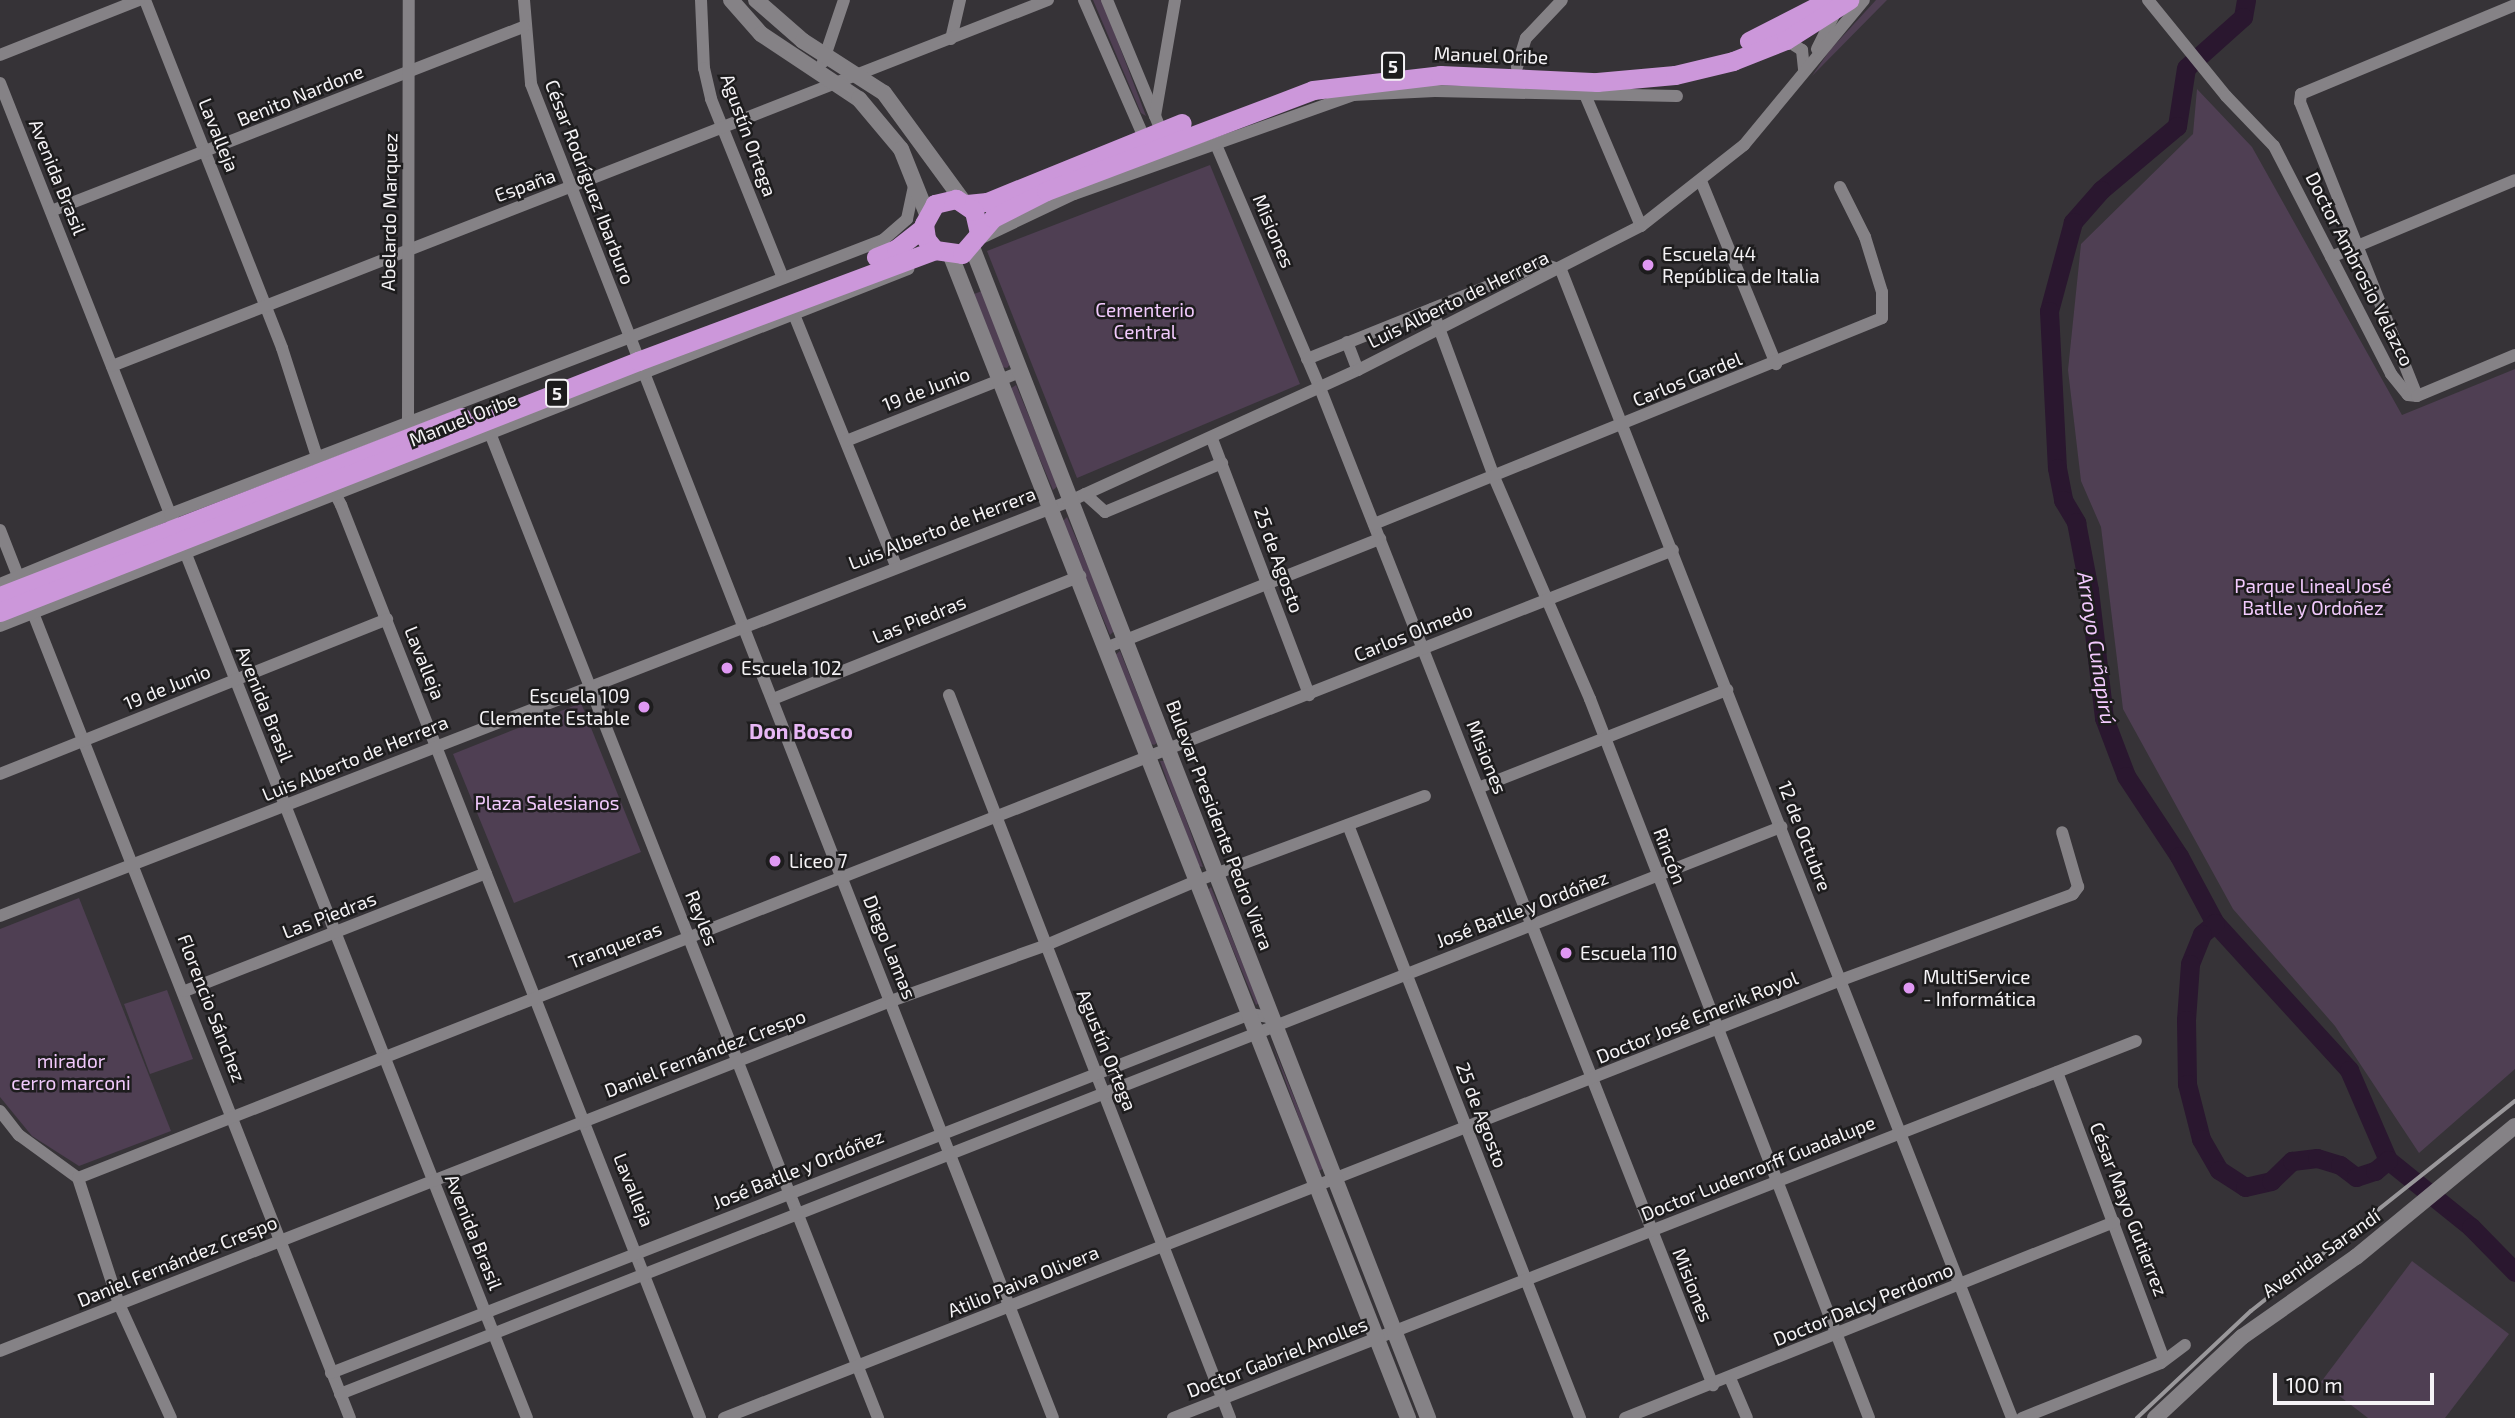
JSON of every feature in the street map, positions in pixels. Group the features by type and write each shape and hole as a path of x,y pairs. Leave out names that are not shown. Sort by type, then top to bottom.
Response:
{"highway":[{"name":"Manuel Oribe","path":"0,596 268,500 636,356 895,249 925,221 941,201 988,202 1286,85 1377,67 1607,69 1678,64 1731,49 1831,3"},
{"name":"Manuel Oribe","path":"636,356 976,241 993,218 1155,136 1348,83 1440,75 1633,80 1733,61 1786,40 1831,3"},
{"path":"965,203 979,219 976,241"},
{"path":"925,221 943,253"},
{"name":"Manuel Oribe","path":"0,612 177,534"}],"street":[{"path":"0,55 139,0"},
{"name":"Lavalleja","path":"145,0 265,304 327,477 387,620 586,1121 700,1418"},
{"name":"Abelardo Marquez","path":"408,424 409,0"},
{"name":"César Rodríguez Ibarburo","path":"524,0 523,27 531,84 636,356"},
{"name":"Agustín Ortega","path":"701,0 704,68 723,127 783,278"},
{"path":"731,0 761,34 837,83 882,124 914,175 925,221"},
{"path":"756,0 826,57 861,76 892,104 965,203"},
{"path":"818,72 826,57 844,0"},
{"path":"951,39 960,0"},
{"name":"España","path":"112,366 407,249 861,76 1048,0"},
{"path":"1084,0 1155,136"},
{"path":"1107,0 1155,136"},
{"path":"1155,136 1175,0"},
{"path":"1517,67 1526,38 1562,0"},
{"name":"Luis Alberto de Herrera","path":"0,916 285,807 896,566 1078,498 1358,370 1561,270 1641,226 1744,145 1864,0"},
{"name":"Doctor Ambrosio Velazco","path":"2148,0 2220,88 2274,146 2391,374 2408,395 2417,396 2356,246 2301,102 2301,94 2515,5"},
{"path":"1804,70 1831,3"},
{"name":"Benito Nardone","path":"51,211 523,27"},
{"path":"1786,40 1802,50 1804,70"},
{"name":"Avenida Brasil","path":"0,83 527,1418"},
{"path":"1348,83 1376,92"},
{"name":"Manuel Oribe","path":"976,241 1074,194 1217,146 1338,99 1376,92 1586,97 1677,96"},
{"path":"1586,97 1641,226"},
{"name":"Misiones","path":"1217,146 1320,388 1534,924 1713,1385"},
{"path":"0,583 177,534 327,477 408,424 636,356 783,278 884,240 898,230 914,202 914,175"},
{"path":"2331,257 2515,180"},
{"path":"1701,181 1776,364"},
{"name":"Carlos Gardel","path":"1374,524 1861,330 1885,313 1865,237 1840,187"},
{"name":"Bulevar Presidente Pedro Viera","path":"976,241 985,281 1020,372 1078,498 1125,640 1428,1418"},
{"name":"Manuel Oribe","path":"0,626 33,613 177,534 327,477 490,433 636,356 796,317 943,253"},
{"name":"Bulevar Presidente Pedro Viera","path":"943,253 963,286 1080,576 1408,1418"},
{"path":"1307,359 1542,264 1561,270"},
{"name":"12 de Octubre","path":"1561,270 2012,1418"},
{"path":"963,286 976,291 985,281"},
{"name":"Rincón","path":"1432,309 1494,477 1605,739 1869,1418"},
{"path":"796,317 896,566"},
{"path":"1391,324 1401,347"},
{"path":"1347,342 1358,370"},
{"path":"2417,396 2515,355"},
{"name":"Diego Lamas","path":"636,356 746,625 1053,1418"},
{"name":"19 de Junio","path":"846,441 1020,372"},
{"name":"Reyles","path":"490,433 878,1418"},
{"name":"25 de Agosto","path":"1212,439 1308,695"},
{"path":"1078,498 1105,512 1222,463"},
{"path":"0,530 18,576"},
{"path":"1108,648 1380,539"},
{"name":"Carlos Olmedo","path":"1168,750 1673,550"},
{"name":"Las Piedras","path":"773,699 1080,576"},
{"name":"Florencio Sánchez","path":"33,613 135,863 350,1418"},
{"name":"19 de Junio","path":"0,774 387,620"},
{"path":"1478,788 1727,690"},
{"name":"Agustín Ortega","path":"949,695 1044,946 1230,1418"},
{"name":"Tranqueras","path":"78,1178 1168,750"},
{"name":"Daniel Fernández Crespo","path":"0,1351 891,1001 1044,946 1216,873 1425,796"},
{"name":"25 de Agosto","path":"1348,825 1580,1418"},
{"name":"José Batlle y Ordóñez","path":"340,1394 1781,827"},
{"name":"Doctor José Emerik Royol","path":"1336,1180 1841,980 2073,894 2077,887 2062,832"},
{"name":"Las Piedras","path":"185,991 486,873"},
{"path":"1251,1014 1269,1017 1276,1026"},
{"name":"José Batlle y Ordóñez","path":"331,1373 485,1310 1251,1014"},
{"name":"Doctor Ludenrorff Guadalupe","path":"1394,1332 2136,1041"},
{"name":"César Mayo Gutierrez","path":"2057,1072 2164,1359"},
{"path":"0,1111 19,1135 78,1178 119,1304 171,1418"},
{"name":"Avenida Sarandí","path":"2155,1418 2270,1314 2384,1235 2515,1126"},
{"name":"Atilio Paiva Olivera","path":"724,1418 1336,1180"},
{"name":"Doctor Dalcy Perdomo","path":"1625,1418 1713,1385 2114,1222"},
{"name":"Doctor Gabriel Anolles","path":"1173,1418 1394,1332"},
{"path":"2022,1418 2164,1359 2185,1345"},
{"path":"1730,1378 1747,1418"}],"green space":[{"path":"1093,0 1102,0 1146,116 1141,113"},
{"path":"1876,0 1887,0 1812,76 1830,50"},
{"name":"Parque Lineal José Batlle y Ordoñez","path":"2197,89 2252,147 2402,415 2515,369 2515,1069 2419,1153 2335,1026 2233,909 2123,709 2101,527 2081,481 2068,370 2081,244 2193,134"},
{"name":"Cementerio Central","path":"1210,165 1300,384 1077,478 987,251"},
{"path":"982,291 1011,363 1007,368 1002,367 974,294"},
{"path":"1016,385 1058,486 1053,490 1010,389"},
{"path":"1067,517 1115,630 1110,635 1062,522"},
{"path":"1120,651 1157,743 1154,745 1149,743 1115,655"},
{"name":"Plaza Salesianos","path":"581,703 641,852 514,903 453,754"},
{"path":"1160,761 1165,761 1203,867 1198,866"},
{"path":"1211,887 1259,1003 1256,1005 1208,890"},
{"name":"mirador cerro marconi","path":"79,898 171,1131 79,1166 32,1136 0,1097 0,929"},
{"path":"167,990 193,1059 150,1074 124,1004"},
{"path":"1271,1041 1323,1168 1321,1170 1318,1171"},
{"path":"2412,1261 2509,1334 2445,1418 2368,1418 2321,1382"}],"waterway":[{"name":"Arroyo Cuñapirú","path":"2246,0 2243,17 2186,68 2177,126 2101,190 2073,222 2049,311 2057,468 2063,500 2076,522 2089,590 2104,718 2126,776 2179,856 2215,923 2349,1070 2388,1160 2471,1227 2515,1272"},
{"path":"2215,923 2202,934 2190,964 2186,1020 2187,1084 2201,1139 2219,1170 2245,1187 2271,1181 2292,1161 2317,1158 2340,1165 2356,1177 2375,1171 2388,1160"}],"railway":[{"path":"2137,1418 2251,1311 2515,1101"}],"place":[{"name":"Escuela 44 República de Italia","path":"1648,265"},
{"name":"Escuela 102","path":"727,668"},
{"name":"Escuela 109 Clemente Estable","path":"644,707"},
{"name":"Liceo 7","path":"775,861"},
{"name":"Escuela 110","path":"1566,953"},
{"name":"MultiService - Informática","path":"1909,988"}],"district":[{"name":"Don Bosco","path":"801,731"}]}
